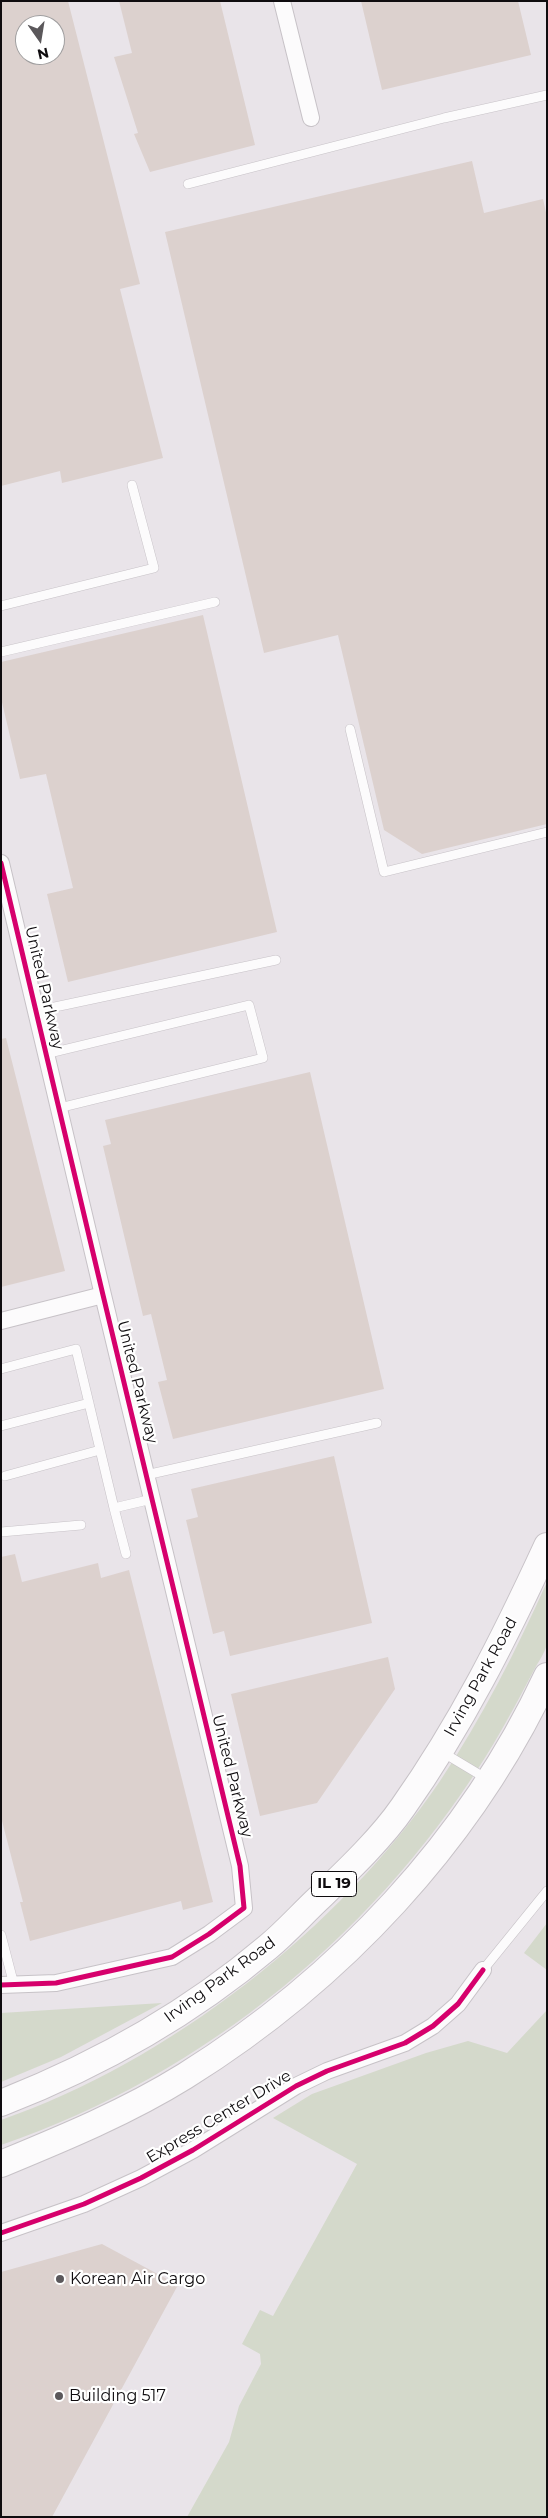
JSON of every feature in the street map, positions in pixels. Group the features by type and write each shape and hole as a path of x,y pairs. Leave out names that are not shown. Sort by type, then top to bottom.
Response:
{"main road":[{"name":"Irving Park Road","path":"1,2103 55,2082 113,2053 184,2009 269,1946 343,1874 402,1809 440,1751 479,1687 547,1546"},
{"path":"1,2164 122,2111 185,2076 263,2021 310,1983 367,1932 433,1857 489,1780 510,1746 547,1676"}],"street":[{"path":"282,1 311,118"},
{"name":"United Parkway","path":"1,862 240,1866 244,1908 209,1934 172,1957 56,1983 8,1985"},
{"path":"1,1321 103,1295"},
{"name":"Express Center Drive","path":"1,2234 84,2204 141,2178 193,2150 296,2086 327,2071 405,2043 433,2026 458,2004 483,1970"}],"lane":[{"path":"188,184 444,118 547,95"},
{"path":"1,606 154,568 132,485"},
{"path":"1,652 215,602"},
{"path":"350,729 384,872 547,832"},
{"path":"36,1011 276,960"},
{"path":"46,1054 250,1005 263,1058 59,1108"},
{"path":"1,1369 76,1349 126,1554"},
{"path":"1,1426 89,1403"},
{"path":"146,1475 376,1423"},
{"path":"5,1476 100,1450"},
{"path":"114,1508 152,1499"},
{"path":"1,1532 81,1525"},
{"path":"440,1751 489,1780"},
{"path":"483,1970 547,1891"},
{"path":"1,1935 8,1985"}],"shaded area":[{"path":"547,1582 547,1644 494,1743 449,1811 399,1874 343,1933 283,1987 218,2036 149,2079 76,2115 1,2145 1,2120 64,2095 126,2063 187,2026 246,1984 301,1938 353,1888 399,1835 440,1781 498,1684"},
{"path":"547,1923 547,1970 524,1953"},
{"path":"162,2003 61,2057 1,2082 1,2013"},
{"path":"547,2010 547,2517 187,2517 229,2442 239,2406 261,2364 260,2354 242,2344 260,2310 273,2316 357,2164 273,2118 312,2094 426,2053 468,2041 507,2053"}],"building":[{"path":"1,1 68,1 140,284 120,289 163,458 62,483 60,471 1,486"},
{"path":"119,1 220,1 255,145 150,172 134,134 138,133 114,57 132,53"},
{"path":"361,1 518,1 531,55 382,90"},
{"path":"472,161 484,213 543,199 547,217 547,824 422,854 384,830 338,635 264,653 165,232"},
{"path":"203,615 277,932 68,982 47,894 73,888 46,774 20,779 1,698 1,662"},
{"path":"6,1038 65,1271 1,1287 1,1039"},
{"path":"310,1072 384,1389 173,1439 158,1382 167,1380 151,1314 143,1316 103,1146 111,1144 105,1120"},
{"path":"334,1456 372,1623 230,1656 224,1631 213,1634 186,1520 198,1517 191,1489"},
{"path":"15,1554 22,1582 98,1563 101,1578 129,1570 213,1902 183,1910 181,1901 30,1941 20,1902 23,1902 1,1817 1,1557"},
{"path":"388,1657 395,1689 317,1803 260,1816 231,1694"},
{"name":"Building 517","path":"102,2244 178,2285 52,2517 1,2517 1,2272"}],"cycle path":[{"path":"1,863 240,1866 244,1908 209,1934 172,1957 56,1983 1,1985"},
{"path":"1,2233 84,2204 141,2178 193,2150 296,2086 327,2071 405,2043 433,2026 458,2004 483,1970"}],"place":[{"name":"Korean Air Cargo","path":"60,2279"},
{"name":"Building 517","path":"59,2396"}]}
